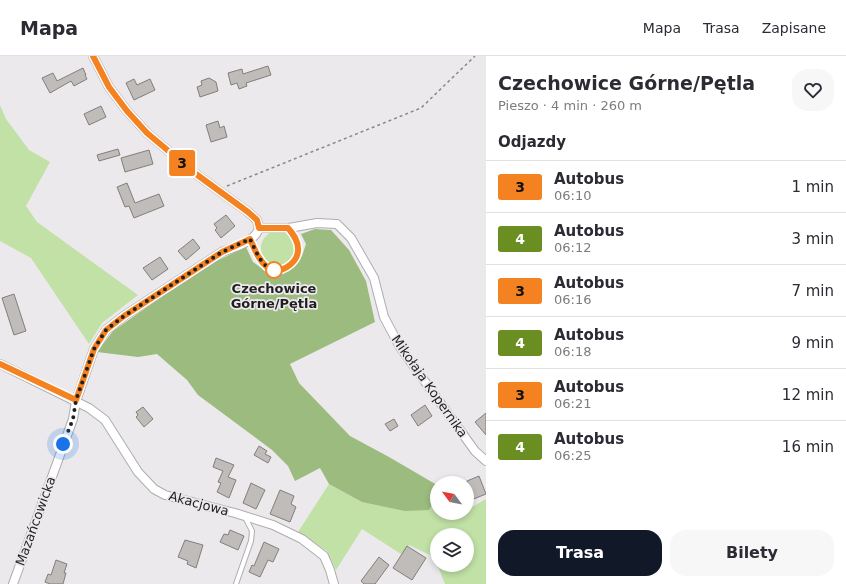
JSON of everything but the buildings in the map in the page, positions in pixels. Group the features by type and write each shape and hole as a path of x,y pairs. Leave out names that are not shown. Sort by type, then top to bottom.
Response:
{"street":[{"path":"93,56 109,87 127,111 147,133 196,174 257,220 259,228 255,236 250,239"},
{"name":"Mikołaja Kopernika","path":"288,228 317,223 337,224 351,238 374,278 384,317 400,347 475,451 486,461"},
{"path":"259,228 288,228"},
{"name":"Mazańcowicka","path":"12,584 73,419 76,400 94,349 106,330 124,316 222,252 250,239"},
{"path":"0,364 76,400"},
{"name":"Akacjowa","path":"76,400 105,420 138,472 154,489 165,495 273,525 302,539 324,556 334,584"}],"lane":[{"path":"250,239 260,259 268,268 274,270 286,269 297,256 298,250 296,240 288,228"},
{"path":"236,584 251,541 252,531 245,516"}],"path":[{"path":"217,190 421,108 475,56"}],"green space":[{"path":"0,105 6,119 29,150 50,162 26,206 37,222 138,295 102,323 89,344 31,258 0,241"},
{"path":"315,229 331,230 349,250 366,281 375,322 290,364 299,383 350,436 430,481 429,510 405,511 362,502 329,484 320,468 295,481 288,466 272,450 198,395 187,380 157,354 138,357 97,352 113,331 204,267 246,247 253,262 269,273 288,271 302,256 306,244 301,234"},
{"path":"275,231 281,231 285,232 292,238 295,248 294,255 288,262 281,265 275,265 271,264 264,258 261,251 261,245 262,241 268,234"},
{"path":"329,484 362,502 429,510 430,508 430,520 474,520 474,506 486,499 486,584 445,584 440,572 474,572 474,528 430,528 430,555 409,545 401,554 362,529 336,570 327,551 298,532"}],"bus line":[{"name":"3","path":"0,364 76,400 94,349 106,330 124,316 188,274 222,252 240,245 250,239 260,259 268,268 274,270 286,269 297,256 298,250 296,240 288,228 259,228 257,220 248,212 196,174 147,133 127,111 109,87 93,56"}],"place":[{"name":"Czechowice Górne/Pętla","path":"274,270"}],"route":[{"path":"63,444 73,419 76,400 94,349 106,330 124,316 222,252 240,245 250,239 260,259 268,268 274,270"}]}
